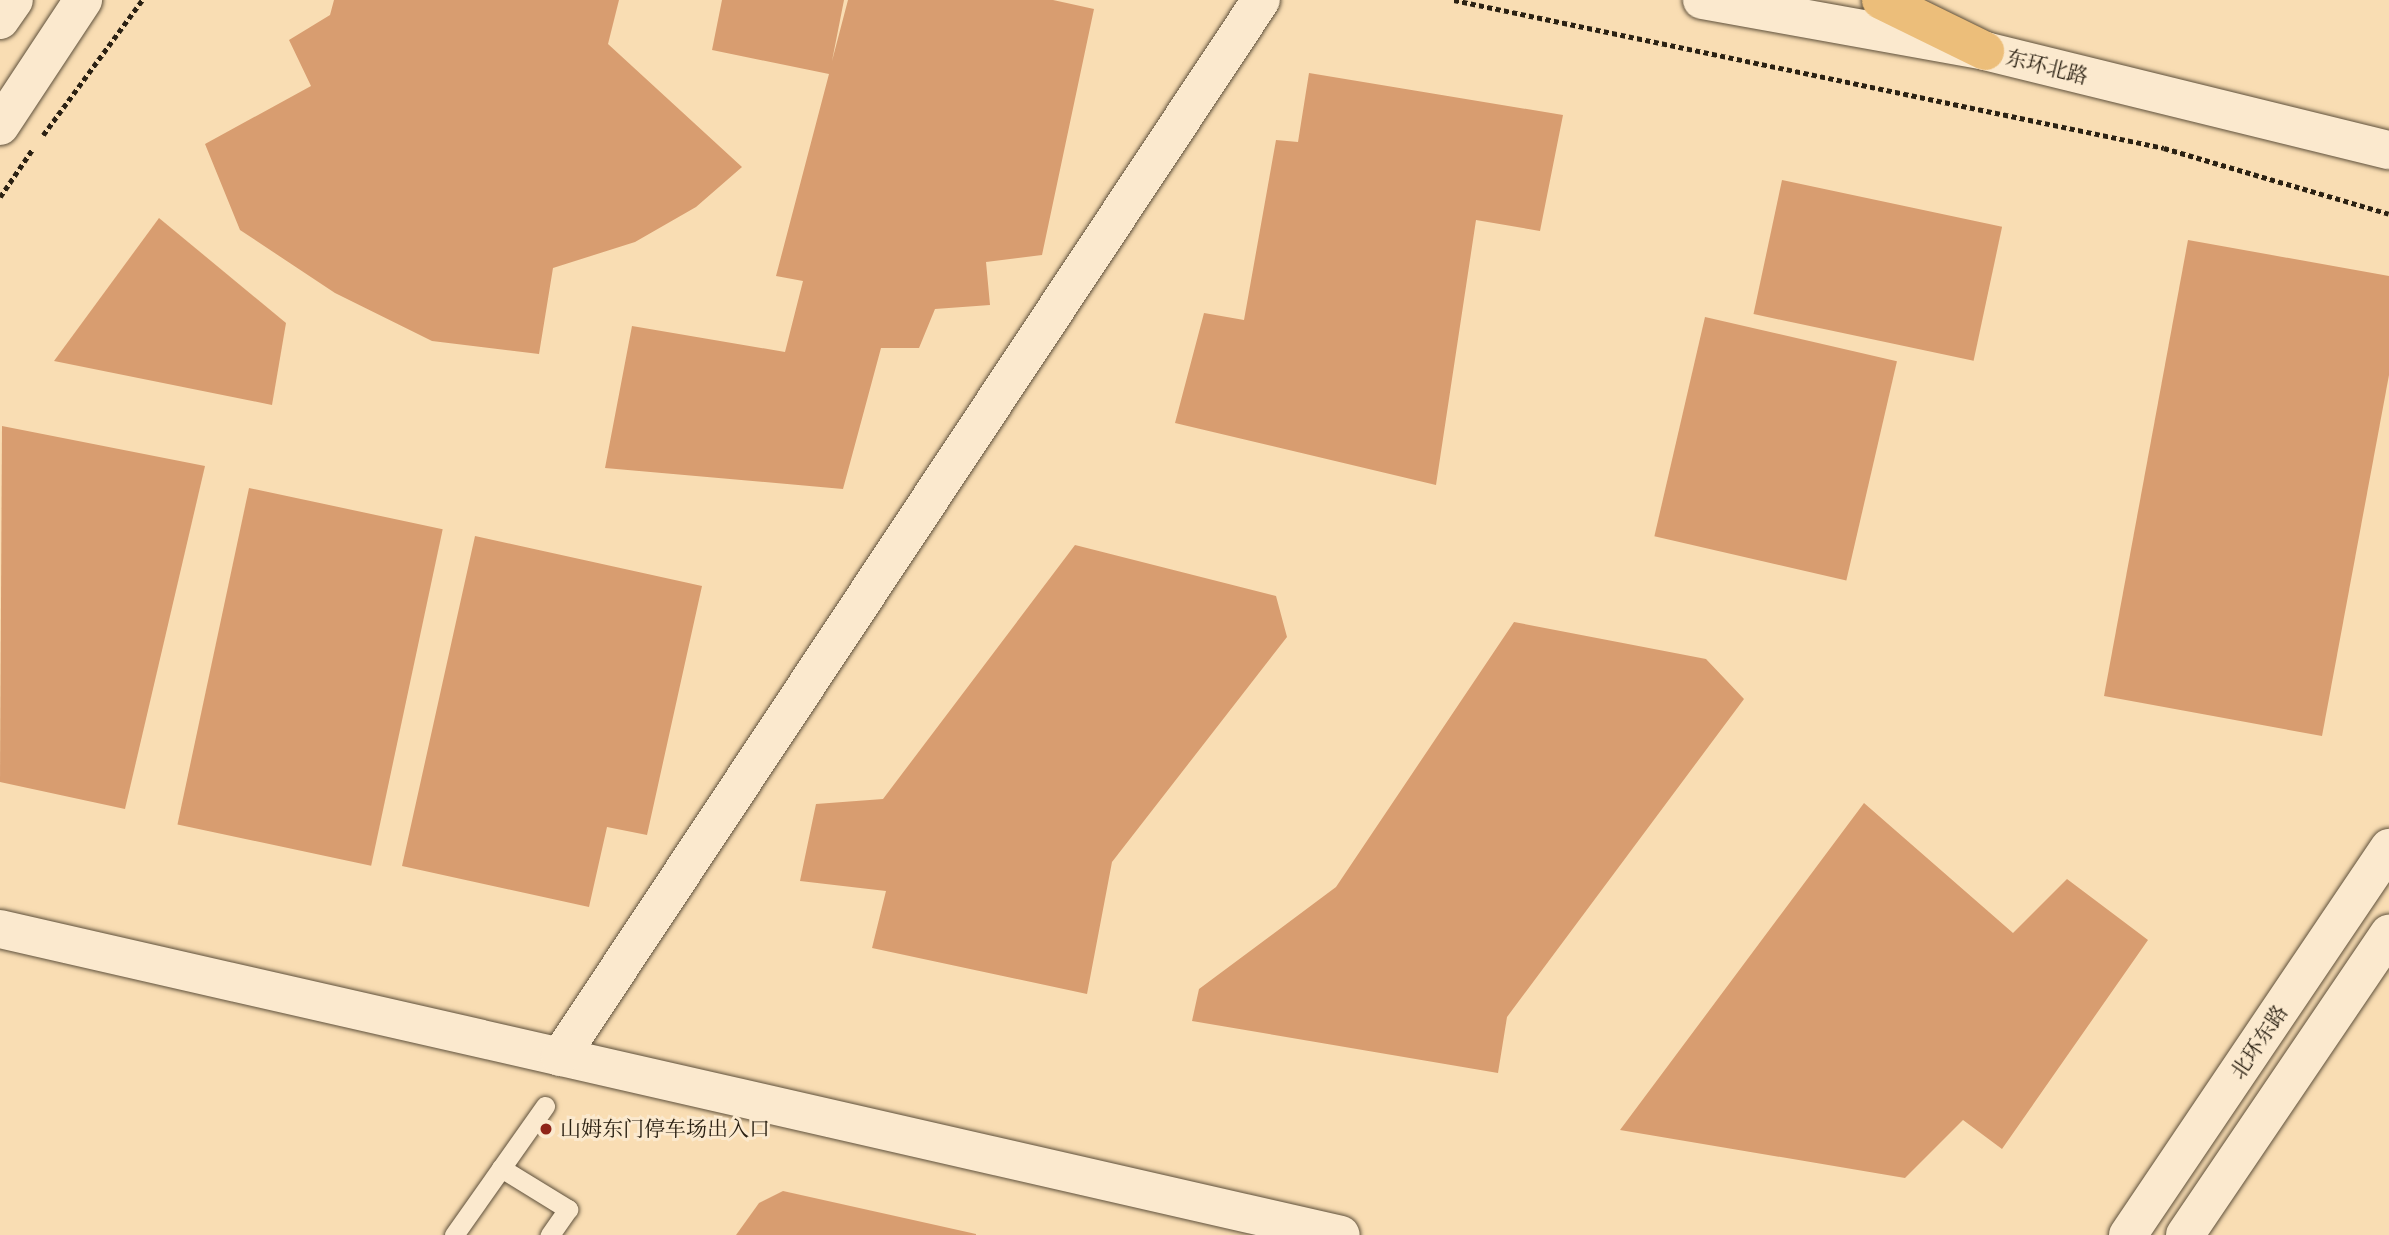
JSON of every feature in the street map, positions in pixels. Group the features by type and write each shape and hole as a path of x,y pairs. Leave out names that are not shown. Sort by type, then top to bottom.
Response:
{"highway":[{"path":"1881,0 1984,51"}],"street":[{"path":"0,20 14,0"},
{"path":"0,127 83,0"},
{"path":"560,1057 1261,0"},
{"name":"东环北路","path":"1702,0 1984,51 2389,150"},
{"name":"北环东路","path":"2128,1235 2389,848"},
{"path":"0,929 1341,1235"},
{"path":"2185,1235 2389,934"}],"lane":[{"path":"454,1235 545,1106"},
{"path":"501,1168 568,1209 550,1235"}],"path":[{"path":"0,197 142,0"},
{"path":"1454,0 2164,148 2389,214"}],"building":[{"path":"334,0 619,0 608,44 742,167 696,207 635,242 553,268 539,354 432,341 335,293 240,230 205,144 311,86 289,40 330,15"},
{"path":"722,0 844,0 832,61 848,0 1053,0 1094,9 1042,255 986,262 990,305 935,309 919,348 881,348 843,489 605,468 632,326 785,352 803,281 776,276 829,74 712,50"},
{"path":"1309,73 1563,115 1540,231 1476,220 1436,485 1175,423 1204,313 1244,320 1276,140 1298,142"},
{"path":"1782,180 2002,227 1974,361 1754,314"},
{"path":"159,218 286,323 272,405 54,361"},
{"path":"2188,240 2389,276 2389,375 2322,736 2104,696"},
{"path":"1705,317 1897,361 1846,581 1654,536"},
{"path":"2,426 205,466 125,809 0,782"},
{"path":"249,488 443,529 371,866 177,824"},
{"path":"475,536 702,586 647,835 607,827 589,907 402,866"},
{"path":"1075,545 1276,596 1287,637 1112,862 1087,994 872,948 886,891 800,881 816,804 883,799"},
{"path":"1514,622 1706,659 1744,699 1507,1017 1498,1073 1192,1021 1199,989 1336,887"},
{"path":"1864,803 2013,933 2067,879 2148,940 2002,1149 1963,1120 1905,1178 1620,1130"},
{"path":"783,1191 976,1235 736,1235 759,1203"}],"place":[{"name":"山姆东门停车场出入口","path":"546,1129"}]}
